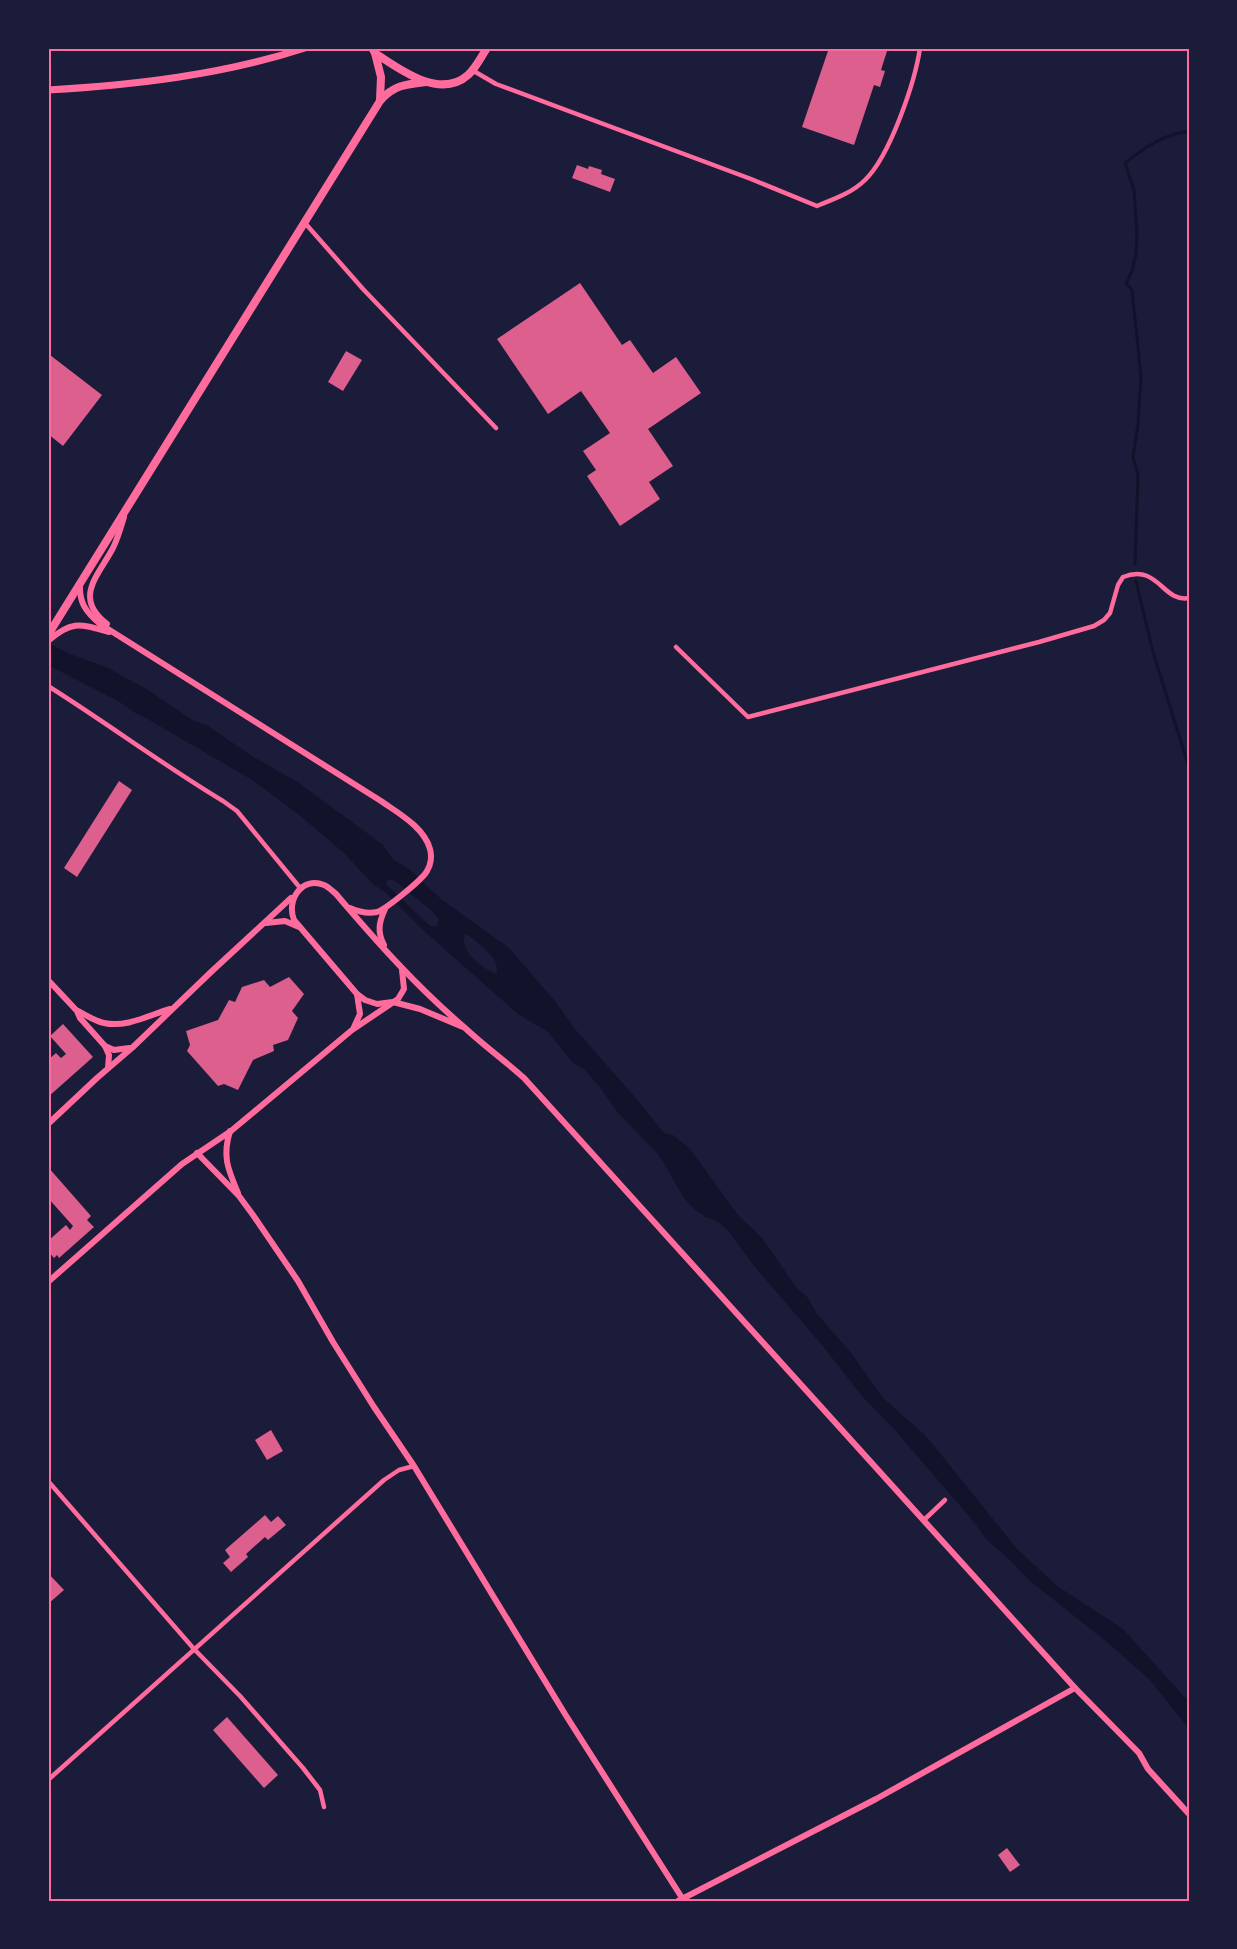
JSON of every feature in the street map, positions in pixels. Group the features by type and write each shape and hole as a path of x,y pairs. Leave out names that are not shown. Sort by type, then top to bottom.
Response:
{"main road":[{"path":"48,90 145,82 243,64 304,48"},
{"path":"366,48 374,50 426,82"},
{"path":"54,631 81,581 380,101 389,91 402,85 426,82 450,83 463,79 487,48"},
{"path":"374,50 381,77 380,101"}],"street":[{"path":"472,70 496,84 817,206 851,191 874,171 907,100 920,48"},
{"path":"305,223 363,289 496,428"},
{"path":"119,635 96,614 89,594 91,586 114,546 129,504"},
{"path":"676,647 748,717 1094,626 1110,613 1118,585 1123,577 1130,574 1147,576 1158,581 1174,597 1189,598"},
{"path":"81,581 80,598 85,609 100,624 381,801 406,819 422,835 430,847 431,862 426,873 385,909 376,912 359,912 347,906"},
{"path":"48,641 54,631 72,626 90,627 119,635"},
{"path":"48,686 237,811 298,891"},
{"path":"48,1124 298,891 314,883 322,884 336,894 400,967 463,1027 500,1056 548,1104 1075,1688 1139,1753 1148,1769 1189,1814"},
{"path":"298,891 290,908 294,920 357,994 377,1004 393,1002 434,1014 463,1027"},
{"path":"385,909 379,930 390,956"},
{"path":"265,924 285,921 299,928"},
{"path":"48,1282 182,1164 231,1131 352,1030 398,999 404,989 404,975 400,967"},
{"path":"48,980 105,1046 110,1059 107,1070"},
{"path":"352,1030 360,1014 357,994"},
{"path":"77,1011 102,1022 117,1024 139,1020 174,1008"},
{"path":"105,1046 114,1050 133,1047"},
{"path":"231,1131 225,1152 226,1167 239,1196"},
{"path":"198,1153 239,1196 298,1281 339,1352 414,1466 564,1714 681,1900 884,1796 1075,1688"},
{"path":"48,1780 384,1480 399,1470 414,1466"},
{"path":"48,1481 194,1649 240,1696 303,1767 320,1790 324,1807"},
{"path":"924,1520 945,1500"}],"shaded area":[{"path":"48,643 108,668 148,690 192,720 208,726 252,756 299,783 383,845 394,860 408,868 442,900 509,948 664,1133 673,1135 690,1149 738,1215 762,1238 796,1287 808,1298 817,1314 852,1354 882,1397 926,1436 1017,1549 1057,1586 1123,1629 1189,1702 1189,1729 1150,1680 1107,1642 1029,1580 987,1540 893,1428 862,1396 822,1345 754,1266 728,1230 692,1207 684,1198 659,1155 618,1113 600,1087 584,1069 574,1064 548,1032 518,1014 423,930 385,892 373,884 343,852 254,781 118,701 48,665","holes":["390,879 431,910 439,920 437,926 430,926 387,885","465,934 478,942 491,956 496,963 497,974 473,959 465,947"]}],"building":[{"path":"829,48 888,48 881,70 885,71 880,87 874,85 854,145 802,127"},
{"path":"577,165 602,170 601,174 615,179 610,192 572,178"},
{"path":"580,283 622,345 630,340 653,373 676,357 701,393 648,429 673,466 649,482 660,499 620,526 587,476 596,470 583,451 610,433 581,391 548,414 497,339"},
{"path":"346,351 362,360 343,391 328,382"},
{"path":"50,355 102,395 63,446 48,434 48,357"},
{"path":"119,781 132,790 77,877 64,868"},
{"path":"289,977 304,994 292,1011 298,1018 288,1040 273,1045 274,1051 253,1060 238,1090 224,1084 218,1086 187,1051 190,1045 186,1031 218,1020 229,1000 235,1002 242,987 264,980 270,987"},
{"path":"63,1024 93,1057 48,1097 48,1060 56,1053 61,1058 66,1054 50,1036"},
{"path":"48,1167 91,1216 87,1220 94,1227 59,1258 57,1255 54,1258 48,1251 48,1241 66,1225 70,1230 73,1226 48,1198"},
{"path":"271,1430 283,1451 267,1460 255,1440"},
{"path":"265,1515 271,1522 278,1516 286,1525 268,1540 265,1537 231,1572 223,1563 230,1557 225,1550"},
{"path":"48,1573 64,1590 48,1604"},
{"path":"227,1717 278,1775 264,1788 213,1730"},
{"path":"1007,1848 1020,1865 1010,1872 998,1855"}],"waterway":[{"path":"1135,564 1138,474 1133,458 1141,376 1132,290 1126,283 1136,254 1137,232 1134,190 1125,163 1163,138 1189,131"},
{"path":"1136,581 1153,652 1189,768"}]}
